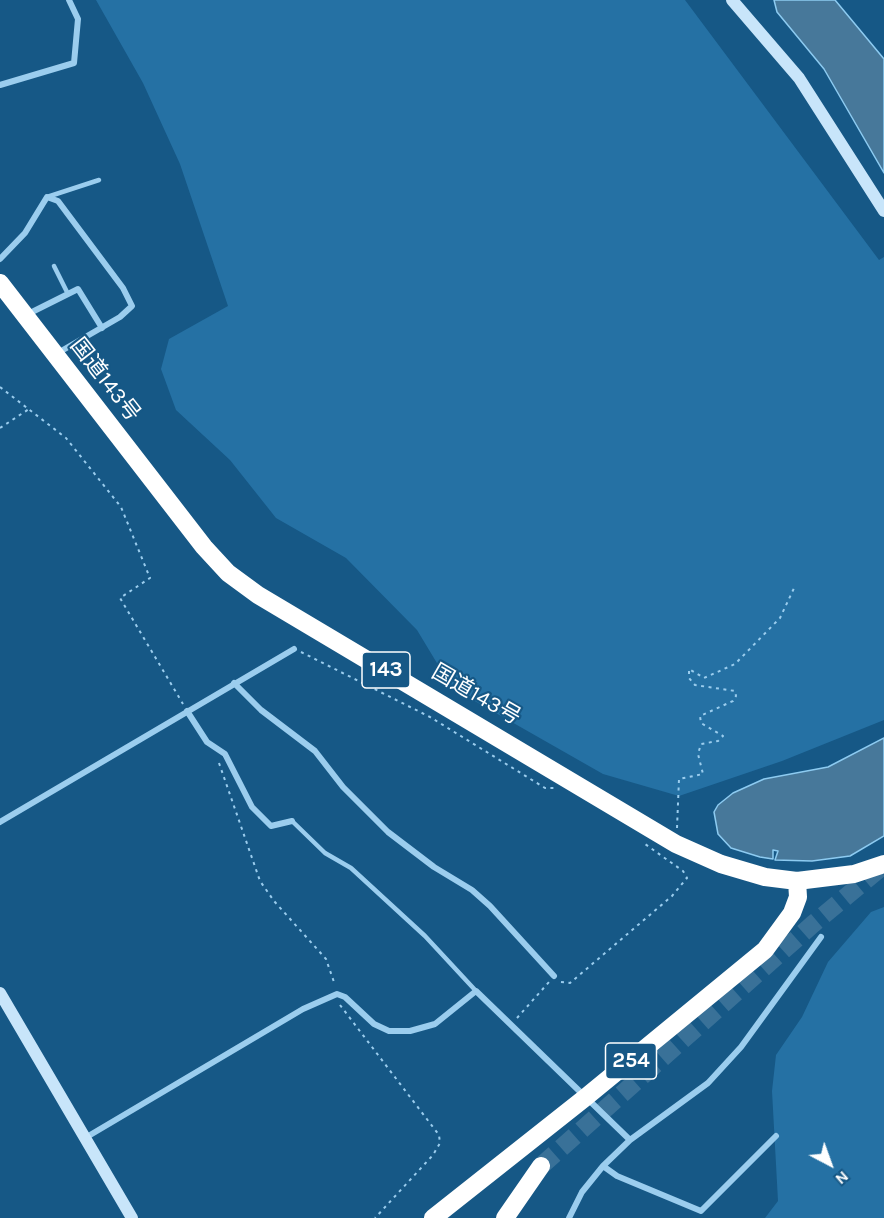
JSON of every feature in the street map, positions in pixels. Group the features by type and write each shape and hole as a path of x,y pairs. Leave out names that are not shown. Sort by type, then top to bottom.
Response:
{"highway":[{"name":"国道143号","path":"0,283 204,547 228,573 258,595 569,778 676,844 743,872 797,882 854,874 884,864"},
{"name":"254","path":"433,1218 586,1097 765,950 792,914 798,897 797,882"},
{"path":"506,1218 541,1166"}],"street":[{"path":"0,85 74,63 78,19 69,0"},
{"path":"732,0 799,78 884,211"},
{"path":"0,259 25,233 48,197 58,201 123,288 132,306 120,317 55,355"},
{"path":"25,316 78,289 102,328"},
{"path":"0,822 294,649"},
{"path":"234,683 261,710 315,751 344,787 387,832 434,867 472,890 490,906 554,976"},
{"path":"187,711 207,742 225,754 252,807 271,826 292,821"},
{"path":"569,1218 582,1192 603,1166 630,1140 708,1083 741,1047 821,937"},
{"path":"85,1138 303,1009 337,994 345,997 374,1024 389,1031 410,1031 435,1024 476,991 630,1140"},
{"path":"0,993 132,1218"},
{"path":"603,1166 617,1176 701,1211 776,1136"}],"lane":[{"path":"48,197 99,180"},
{"path":"54,266 68,294"},
{"path":"292,821 325,854 351,868 425,936 476,991"}],"path":[{"path":"0,387 66,438 121,507 150,578 120,598 187,711"},
{"path":"0,428 29,409"},
{"path":"676,844 679,779 703,774 698,754 701,744 718,741 723,736 701,723 700,716 733,702 736,696 735,691 695,685 689,678 689,669 704,678 735,664 780,618 795,586"},
{"path":"294,649 430,717 545,788 560,789 569,778"},
{"path":"207,742 236,807 261,881 274,901 326,959 340,1008 439,1135 440,1143 433,1155 375,1218"},
{"path":"511,1024 532,1005 554,976 560,982 570,983 672,896 687,878 683,871 645,844"}],"shaded area":[{"path":"96,0 685,0 879,260 884,257 884,720 782,761 679,796 603,774 452,688 417,630 346,558 276,518 230,460 176,410 161,369 169,339 228,306 180,164 143,83"},
{"path":"774,0 835,0 884,59 884,173 824,69 777,12"},
{"path":"884,738 884,836 850,856 812,861 775,860 778,851 773,850 773,859 760,857 731,848 718,834 714,812 718,805 733,793 764,779 828,767"},
{"path":"884,907 884,1218 765,1218 778,1201 772,1091 776,1055 802,1017 828,962 871,912"}],"tunnel":[{"path":"541,1166 813,924 884,865"}]}
